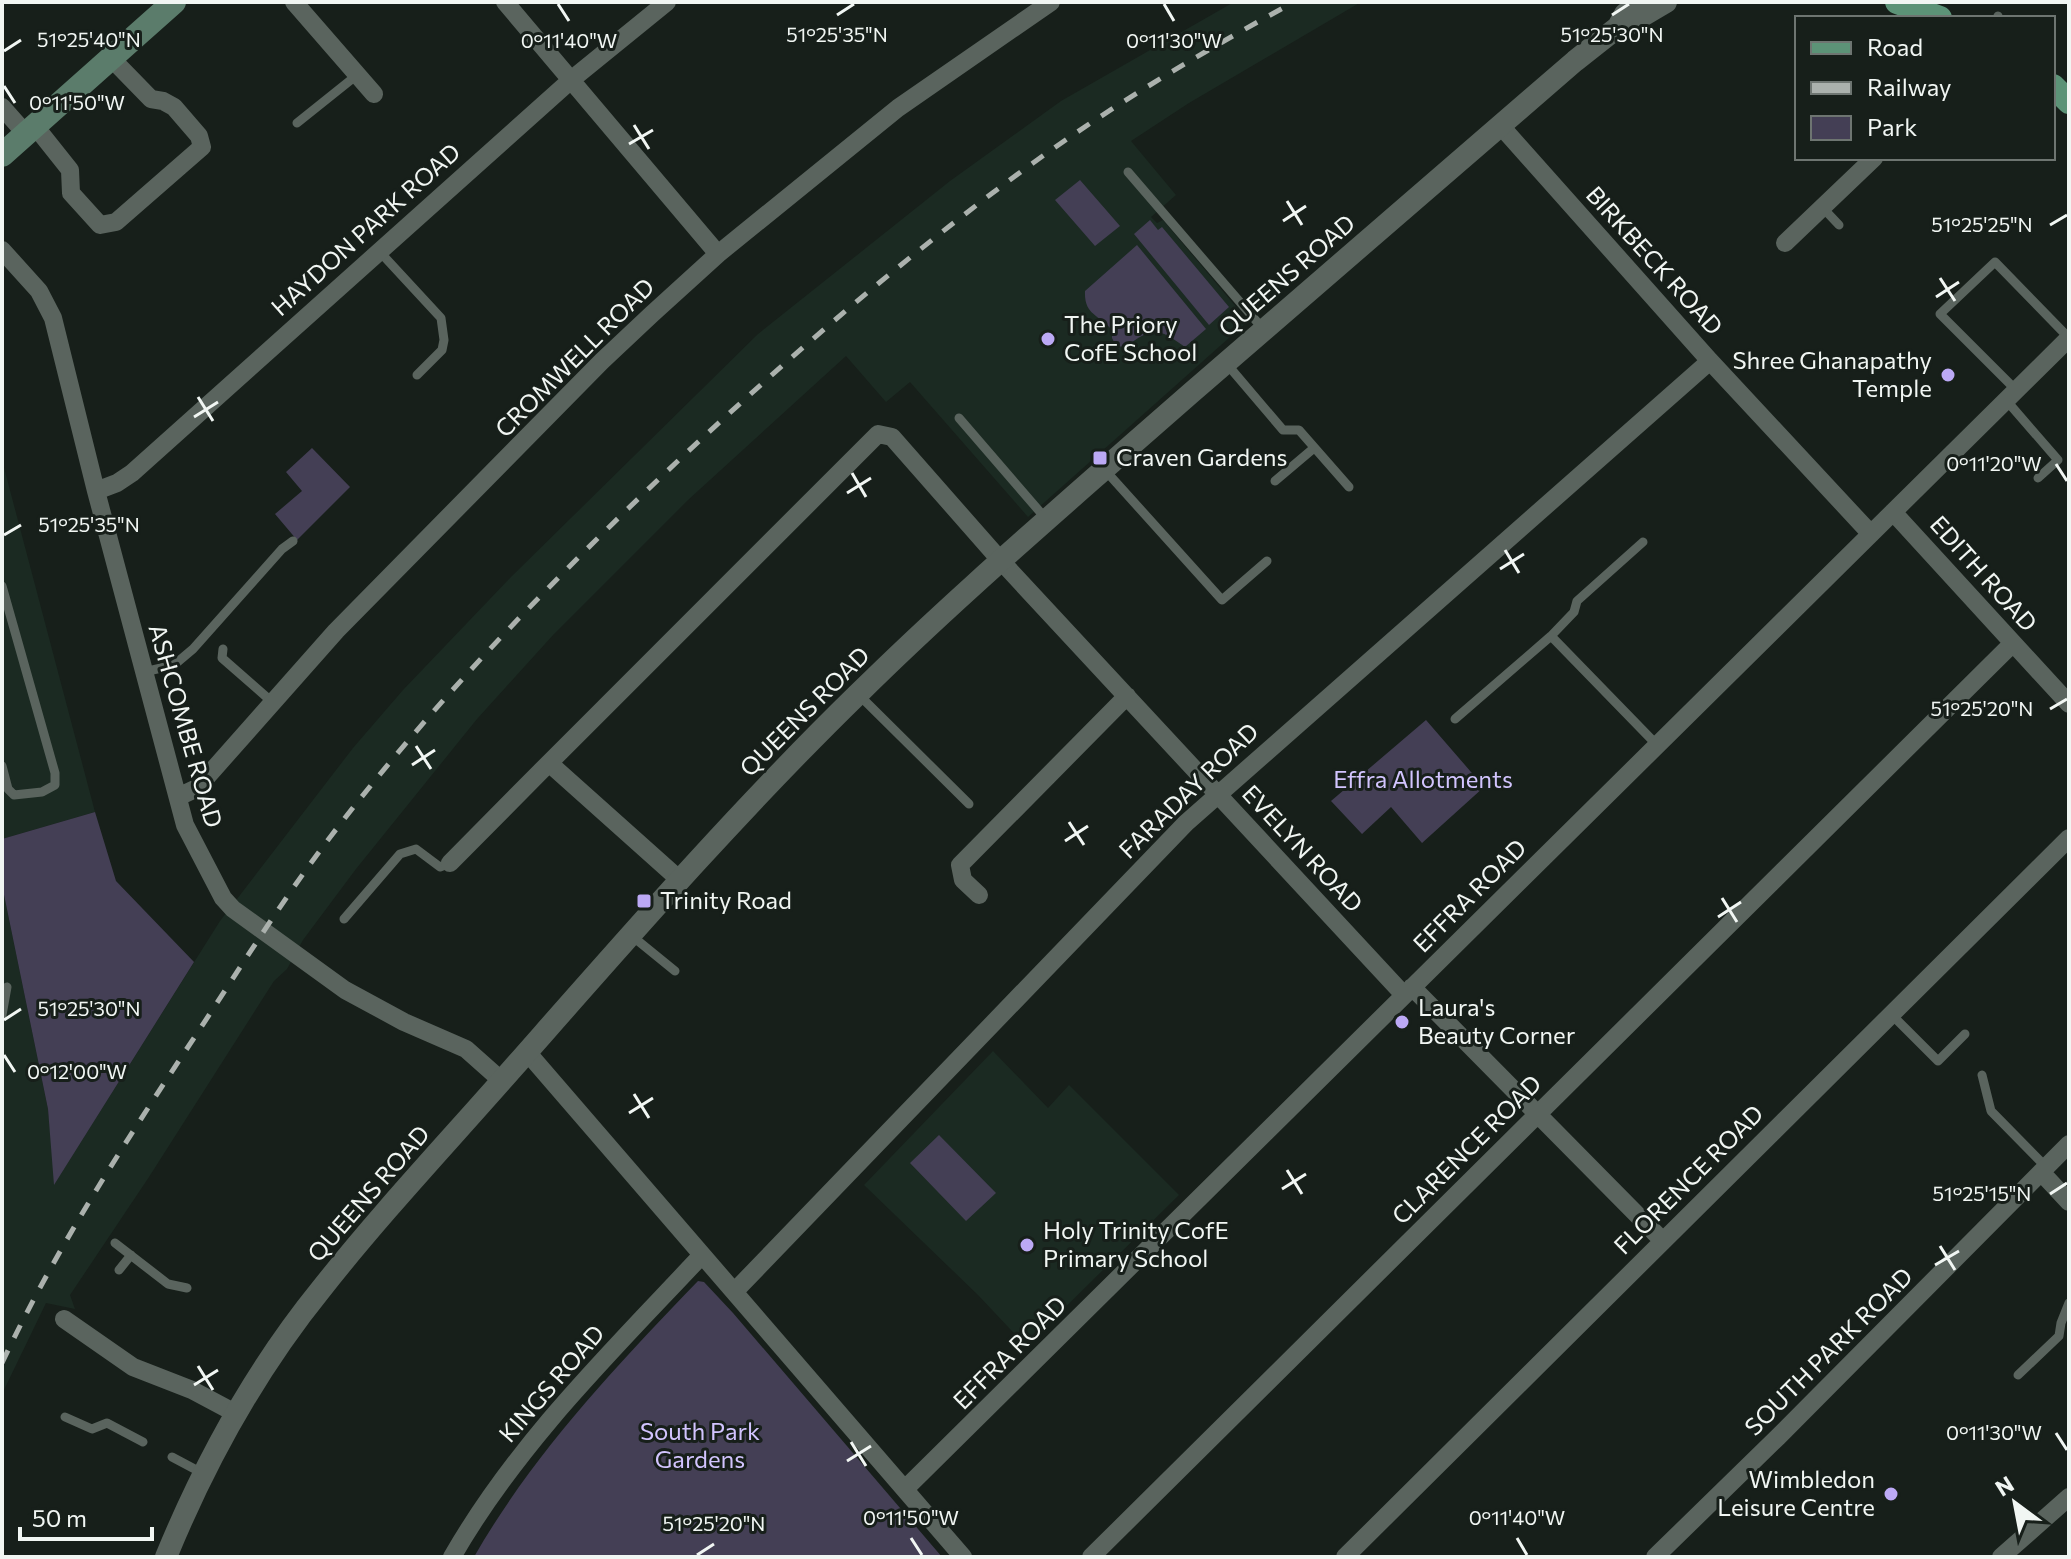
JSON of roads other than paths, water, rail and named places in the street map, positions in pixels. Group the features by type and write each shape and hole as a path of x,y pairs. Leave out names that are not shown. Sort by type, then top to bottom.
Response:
{"main road":[{"path":"2,155 174,2"},
{"path":"1897,2 1935,16"}],"street":[{"path":"294,2 374,94"},
{"path":"505,2 718,254"},
{"name":"HAYDON PARK ROAD","path":"96,491 132,473 571,80 667,2"},
{"name":"CROMWELL ROAD","path":"178,797 197,788 271,701 357,609 602,361 718,254 898,108 1051,2"},
{"name":"QUEENS ROAD","path":"166,1557 237,1414 282,1342 321,1289 681,881 858,693 1104,469 1500,125 1618,27 1625,14 1640,2"},
{"name":"QUEENS ROAD","path":"1618,27 1629,25 1666,2"},
{"path":"2,107 70,170 71,193 100,225 116,222 202,147 199,136 174,107 151,99 112,59"},
{"name":"BIRKBECK ROAD","path":"1500,125 1710,361 1871,534"},
{"path":"1785,243 1872,160"},
{"name":"ASHCOMBE ROAD","path":"2,250 39,291 53,318 185,825 223,898 233,909 345,990 387,1014 466,1049 502,1081"},
{"name":"EFFRA ROAD","path":"905,1489 2069,338"},
{"name":"FARADAY ROAD","path":"735,1291 1217,793 1710,361"},
{"path":"450,863 878,434 892,437 1001,561"},
{"name":"EDITH ROAD","path":"1893,512 2069,704"},
{"name":"EVELYN ROAD","path":"1001,561 1217,793 1408,991 1662,1240"},
{"name":"CLARENCE ROAD","path":"1091,1557 2013,643"},
{"path":"979,895 963,880 960,865 1127,696"},
{"path":"549,763 681,881"},
{"name":"FLORENCE ROAD","path":"1345,1557 1891,1013 2065,848"},
{"path":"527,1052 963,1557"},
{"name":"SOUTH PARK ROAD","path":"1655,1557 2069,1144"},
{"path":"2044,1170 2069,1202"},
{"name":"KINGS ROAD","path":"452,1557 483,1508 540,1430 702,1255"},
{"path":"64,1319 133,1367 192,1390 237,1414"},
{"path":"2001,1557 2069,1497"}],"lane":[{"path":"297,123 357,75"},
{"path":"1128,172 1264,330"},
{"path":"1822,207 1839,225"},
{"path":"379,251 441,318 442,350 417,375"},
{"path":"2038,478 2058,460 2011,395 1940,314 1995,262 2069,338"},
{"path":"1226,363 1283,430 1299,430 1349,487"},
{"path":"959,418 1047,520"},
{"path":"1275,481 1314,448"},
{"path":"1104,469 1222,600 1267,561"},
{"path":"144,672 174,665 193,649 282,549 293,541"},
{"path":"1455,719 1551,636 1574,612 1577,601 1643,542"},
{"path":"2,586 55,773 55,785 42,792 14,795 8,789 2,766"},
{"path":"1551,636 1657,745"},
{"path":"223,649 222,658 271,701"},
{"path":"858,693 969,804"},
{"path":"344,919 400,854 416,849 440,867 450,863"},
{"path":"632,936 675,971"},
{"path":"2,1015 7,987"},
{"path":"1891,1013 1938,1061 1965,1034"},
{"path":"1982,1075 1991,1111 2044,1170"},
{"path":"115,1243 168,1284 187,1288"},
{"path":"119,1270 131,1255"},
{"path":"2018,1375 2059,1336 2069,1303"},
{"path":"65,1417 92,1429 107,1423 143,1442"},
{"path":"172,1457 205,1474"}],"railway":[{"path":"2,1363 88,1203 293,888 412,736 499,640 589,547 723,419 807,344 937,236 1026,168 1124,101 1294,2"}],"place":[{"name":"The Priory CofE School","path":"1048,339"},
{"name":"Shree Ghanapathy Temple","path":"1948,375"},
{"name":"Craven Gardens","path":"1100,458"},
{"name":"Trinity Road","path":"644,901"},
{"name":"Laura's Beauty Corner","path":"1402,1022"},
{"name":"Holy Trinity CofE Primary School","path":"1027,1245"},
{"name":"Wimbledon Leisure Centre","path":"1891,1494"}],"park label":[{"name":"Effra Allotments","path":"1423,780"},
{"name":"South Park Gardens","path":"700,1446"}]}
